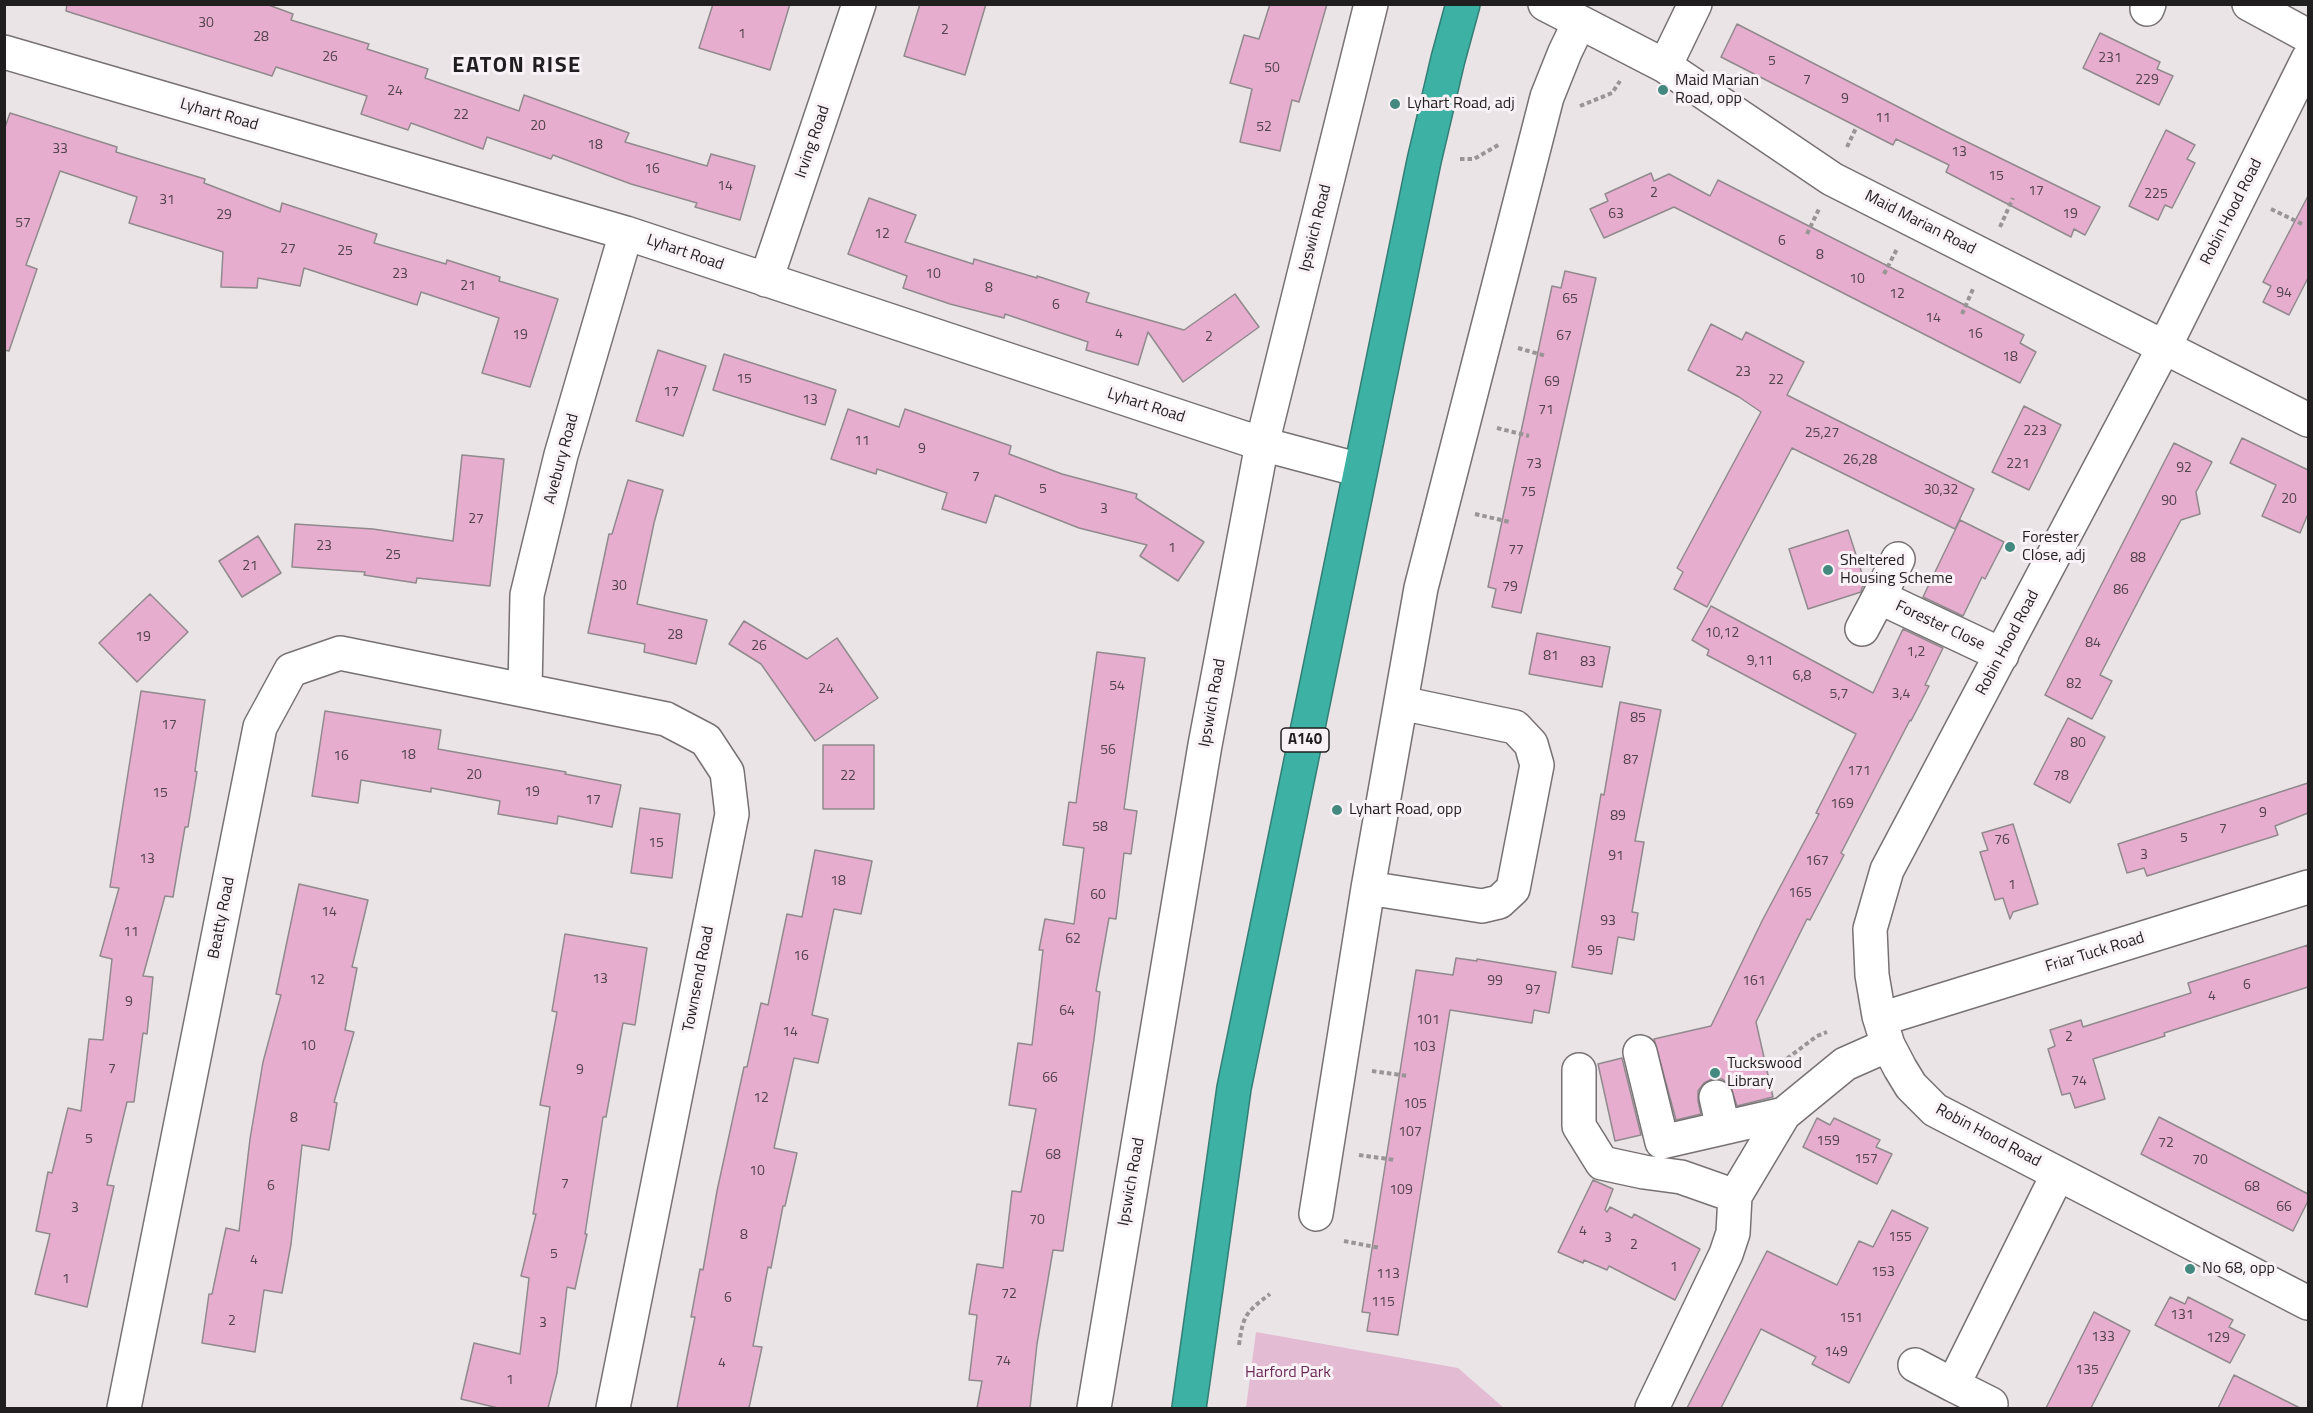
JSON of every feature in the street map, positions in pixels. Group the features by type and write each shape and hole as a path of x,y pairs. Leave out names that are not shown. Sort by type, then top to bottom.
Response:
{"highway":[{"name":"A140","path":"1189,1408 1234,1088 1424,161 1463,4"}],"street":[{"name":"Irving Road","path":"766,280 859,4"},
{"name":"Ipswich Road","path":"1094,1408 1205,745 1262,444 1371,4"},
{"name":"Maid Marian Road","path":"1545,4 1665,66 1832,179 2308,420"},
{"path":"1665,66 1695,4"},
{"path":"2249,4 2308,36"},
{"path":"1316,1214 1368,888 1421,588 1540,122 1551,88 1579,23"},
{"name":"Lyhart Road","path":"4,52 626,233 1262,444 1360,470"},
{"name":"Robin Hood Road","path":"2308,59 2164,346 1887,870 1870,929 1872,975 1885,1032 1911,1086 1935,1110 2308,1303"},
{"name":"Avebury Road","path":"525,689 527,596 561,455 626,233"},
{"name":"Forester Close","path":"1862,629 1898,559"},
{"name":"Forester Close","path":"1879,597 2002,655"},
{"name":"Beatty Road","path":"124,1408 260,727 291,670 340,653 525,689"},
{"name":"Townsend Road","path":"525,689 666,719 706,740 727,772 732,814 613,1408"},
{"path":"1368,888 1482,906 1500,902 1513,889 1537,765 1531,744 1515,727 1401,703"},
{"name":"Friar Tuck Road","path":"1784,1114 1885,1032 2308,887"},
{"path":"1640,1052 1662,1142 1784,1114"},
{"path":"1579,1070 1579,1126 1602,1162 1644,1172 1681,1177 1735,1196"},
{"path":"1716,1097 1722,1128"},
{"path":"1652,1408 1726,1254 1733,1233 1735,1196 1784,1114"},
{"name":"Robin Hood Road","path":"1953,1385 2058,1174"},
{"path":"1915,1365 1991,1404"}],"path":[{"path":"1344,1241 1380,1248"},
{"path":"1239,1345 1242,1321 1253,1307 1270,1294"}],"green space":[{"name":"Harford Park","path":"1256,1332 1458,1368 1504,1408 1246,1408"}],"building":[{"path":"67,4 266,4 293,14 291,20 369,44 367,49 428,69 425,78 519,111 524,95 629,133 625,142 707,166 711,154 755,166 740,220 695,207 697,203 631,184 553,155 551,159 487,137 483,149 411,123 408,130 361,114 367,96 276,67 272,76 66,11"},
{"path":"713,4 790,4 770,70 699,48"},
{"path":"920,4 986,4 965,75 904,56"},
{"path":"1270,4 1327,4 1299,102 1292,100 1280,151 1240,142 1252,89 1230,83 1244,35 1259,39"},
{"path":"1737,24 1947,132 2100,207 2085,235 2074,229 2071,237 1946,172 1949,165 1896,139 1893,145 1721,57"},
{"path":"2100,33 2160,62 2157,69 2173,76 2159,105 2083,68"},
{"path":"10,113 117,147 116,152 205,179 204,183 280,212 282,203 377,234 374,243 446,264 447,260 500,277 499,281 558,299 530,387 482,373 499,318 421,292 417,305 304,268 300,286 258,278 257,288 221,287 223,252 129,223 137,197 60,171 26,265 37,269 9,351 4,350 4,130"},
{"path":"2166,130 2195,145 2187,159 2195,163 2172,208 2165,205 2158,220 2129,206"},
{"path":"1651,173 1654,181 1669,174 1710,196 1718,180 2024,335 2020,343 2036,352 2020,383 1674,207 1604,238 1590,209 1608,201 1605,194"},
{"path":"2308,196 2308,278 2289,315 2263,302 2271,286 2263,282"},
{"path":"869,198 916,215 905,242 973,264 974,259 1089,293 1086,302 1184,330 1235,294 1259,327 1183,382 1148,332 1138,365 1086,350 1088,342 1005,314 1004,318 950,304 903,288 907,276 848,254"},
{"path":"1565,271 1596,278 1521,613 1492,607 1496,589 1488,587 1552,286 1561,288"},
{"path":"1711,324 1742,340 1746,332 1804,362 1787,395 1974,489 1955,529 1792,448 1707,607 1674,589 1683,572 1677,568 1761,412 1739,397 1688,370"},
{"path":"658,350 706,366 683,436 636,421"},
{"path":"724,354 836,390 825,425 713,390"},
{"path":"2024,406 2061,425 2029,490 1992,472"},
{"path":"848,409 899,427 905,409 1011,446 1009,454 1062,474 1137,494 1136,498 1204,542 1178,581 1140,556 1147,545 1079,528 995,495 986,523 942,509 947,493 877,469 876,474 831,459"},
{"path":"2242,438 2308,470 2308,514 2300,533 2262,516 2276,485 2230,463"},
{"path":"2174,443 2212,462 2196,492 2200,514 2181,520 2147,584 2100,675 2112,681 2092,719 2045,695"},
{"path":"462,455 504,459 490,586 417,578 416,583 364,575 365,572 292,567 295,524 373,529 453,541"},
{"path":"628,480 663,490 637,604 707,620 696,664 644,652 645,644 588,633 609,534 612,534"},
{"path":"1960,520 2004,542 1985,579 1982,577 1963,616 1923,597"},
{"name":"Sheltered Housing Scheme","path":"1848,530 1865,583 1861,592 1808,609 1789,549"},
{"path":"258,536 281,573 242,597 219,561"},
{"path":"150,594 188,632 137,682 99,643"},
{"path":"1711,606 1873,693 1903,629 1943,648 1925,685 1929,686 1841,853 1844,855 1810,920 1807,919 1756,1022 1773,1097 1737,1106 1730,1085 1722,1079 1712,1079 1704,1083 1698,1091 1701,1114 1676,1120 1654,1039 1711,1026 1763,919 1819,814 1816,813 1856,734 1707,655 1709,650 1692,640"},
{"path":"744,621 807,659 837,638 878,698 815,741 761,664 729,644"},
{"path":"1537,633 1610,647 1602,687 1529,674"},
{"path":"1097,652 1145,658 1124,809 1137,811 1131,854 1124,853 1116,919 1109,918 1096,991 1100,992 1063,1251 1053,1250 1037,1344 1030,1408 977,1408 982,1381 969,1380 977,1315 969,1314 977,1264 1003,1268 1012,1191 1021,1192 1036,1109 1009,1105 1018,1043 1032,1045 1043,950 1039,950 1045,919 1074,924 1084,848 1063,845 1069,802 1076,803"},
{"path":"141,691 205,700 195,771 197,772 173,897 165,896 143,976 153,977 147,1034 143,1033 134,1102 127,1102 107,1185 114,1186 87,1307 35,1294 50,1234 36,1231 48,1172 52,1173 68,1108 81,1111 89,1039 103,1040 112,959 100,956 119,888 110,887"},
{"path":"1620,702 1661,710 1635,841 1644,842 1632,912 1638,913 1634,940 1618,937 1612,974 1572,967 1601,794 1604,795"},
{"path":"325,711 441,730 438,749 566,772 565,774 621,785 612,827 558,816 557,824 498,814 500,801 431,788 431,792 361,780 358,803 312,796"},
{"path":"2068,718 2105,737 2070,803 2034,784"},
{"path":"823,745 874,745 874,809 823,809"},
{"path":"2308,783 2308,813 2275,826 2278,835 2147,876 2144,868 2127,873 2118,844"},
{"path":"640,808 680,814 672,878 631,873"},
{"path":"2013,824 2038,904 2013,912 2010,919 2003,898 1995,900 1980,852 1988,850 1982,833"},
{"path":"815,850 872,861 861,914 834,909 812,1015 828,1019 818,1063 794,1058 774,1148 797,1153 785,1206 783,1206 771,1268 768,1267 753,1346 762,1347 749,1408 677,1408 695,1317 691,1317 700,1269 703,1270 717,1191 744,1067 747,1067 761,1003 768,1005 787,914 802,917"},
{"path":"299,884 368,900 352,967 357,968 345,1030 354,1032 334,1102 337,1103 329,1150 302,1145 291,1244 282,1293 264,1290 255,1352 202,1343 209,1294 212,1294 226,1228 239,1231 250,1139 263,1062 281,995 276,994"},
{"path":"565,934 647,948 635,1025 623,1023 606,1117 603,1117 585,1234 587,1234 575,1289 567,1287 557,1373 548,1408 498,1408 461,1399 474,1343 520,1354 529,1278 521,1276 536,1214 533,1214 550,1107 540,1105 557,1012 552,1011"},
{"path":"2308,945 2308,987 2164,1033 2165,1036 2093,1059 2105,1099 2075,1108 2070,1093 2062,1095 2048,1049 2055,1046 2050,1030 2081,1020 2083,1027 2191,993 2188,983"},
{"path":"1456,958 1477,961 1477,959 1556,972 1549,1013 1534,1010 1532,1023 1450,1010 1398,1335 1367,1331 1370,1313 1362,1312 1416,970 1453,975"},
{"path":"1622,1058 1641,1135 1615,1141 1598,1064"},
{"path":"2159,1117 2308,1194 2308,1201 2293,1231 2141,1154"},
{"path":"1817,1118 1830,1125 1834,1118 1880,1140 1876,1147 1892,1154 1877,1184 1803,1147"},
{"path":"1593,1180 1613,1189 1605,1210 1607,1212 1610,1207 1632,1218 1634,1214 1700,1249 1675,1300 1609,1266 1607,1270 1558,1252"},
{"path":"1892,1210 1928,1228 1849,1383 1812,1364 1816,1357 1761,1329 1721,1408 1687,1408 1767,1251 1837,1285 1859,1241 1873,1247"},
{"path":"2170,1297 2185,1304 2188,1297 2233,1320 2229,1327 2245,1335 2230,1363 2155,1325"},
{"path":"2094,1312 2130,1331 2091,1408 2046,1408"},
{"path":"2234,1375 2300,1408 2218,1408"}],"place":[{"name":"Maid Marian Road, opp","path":"1663,90"},
{"name":"Lyhart Road, adj","path":"1395,104"},
{"name":"Forester Close, adj","path":"2010,547"},
{"name":"Sheltered Housing Scheme","path":"1828,570"},
{"name":"Lyhart Road, opp","path":"1337,810"},
{"name":"Tuckswood Library","path":"1715,1073"},
{"name":"No 68, opp","path":"2190,1269"}],"district":[{"name":"EATON RISE","path":"517,67"}]}
